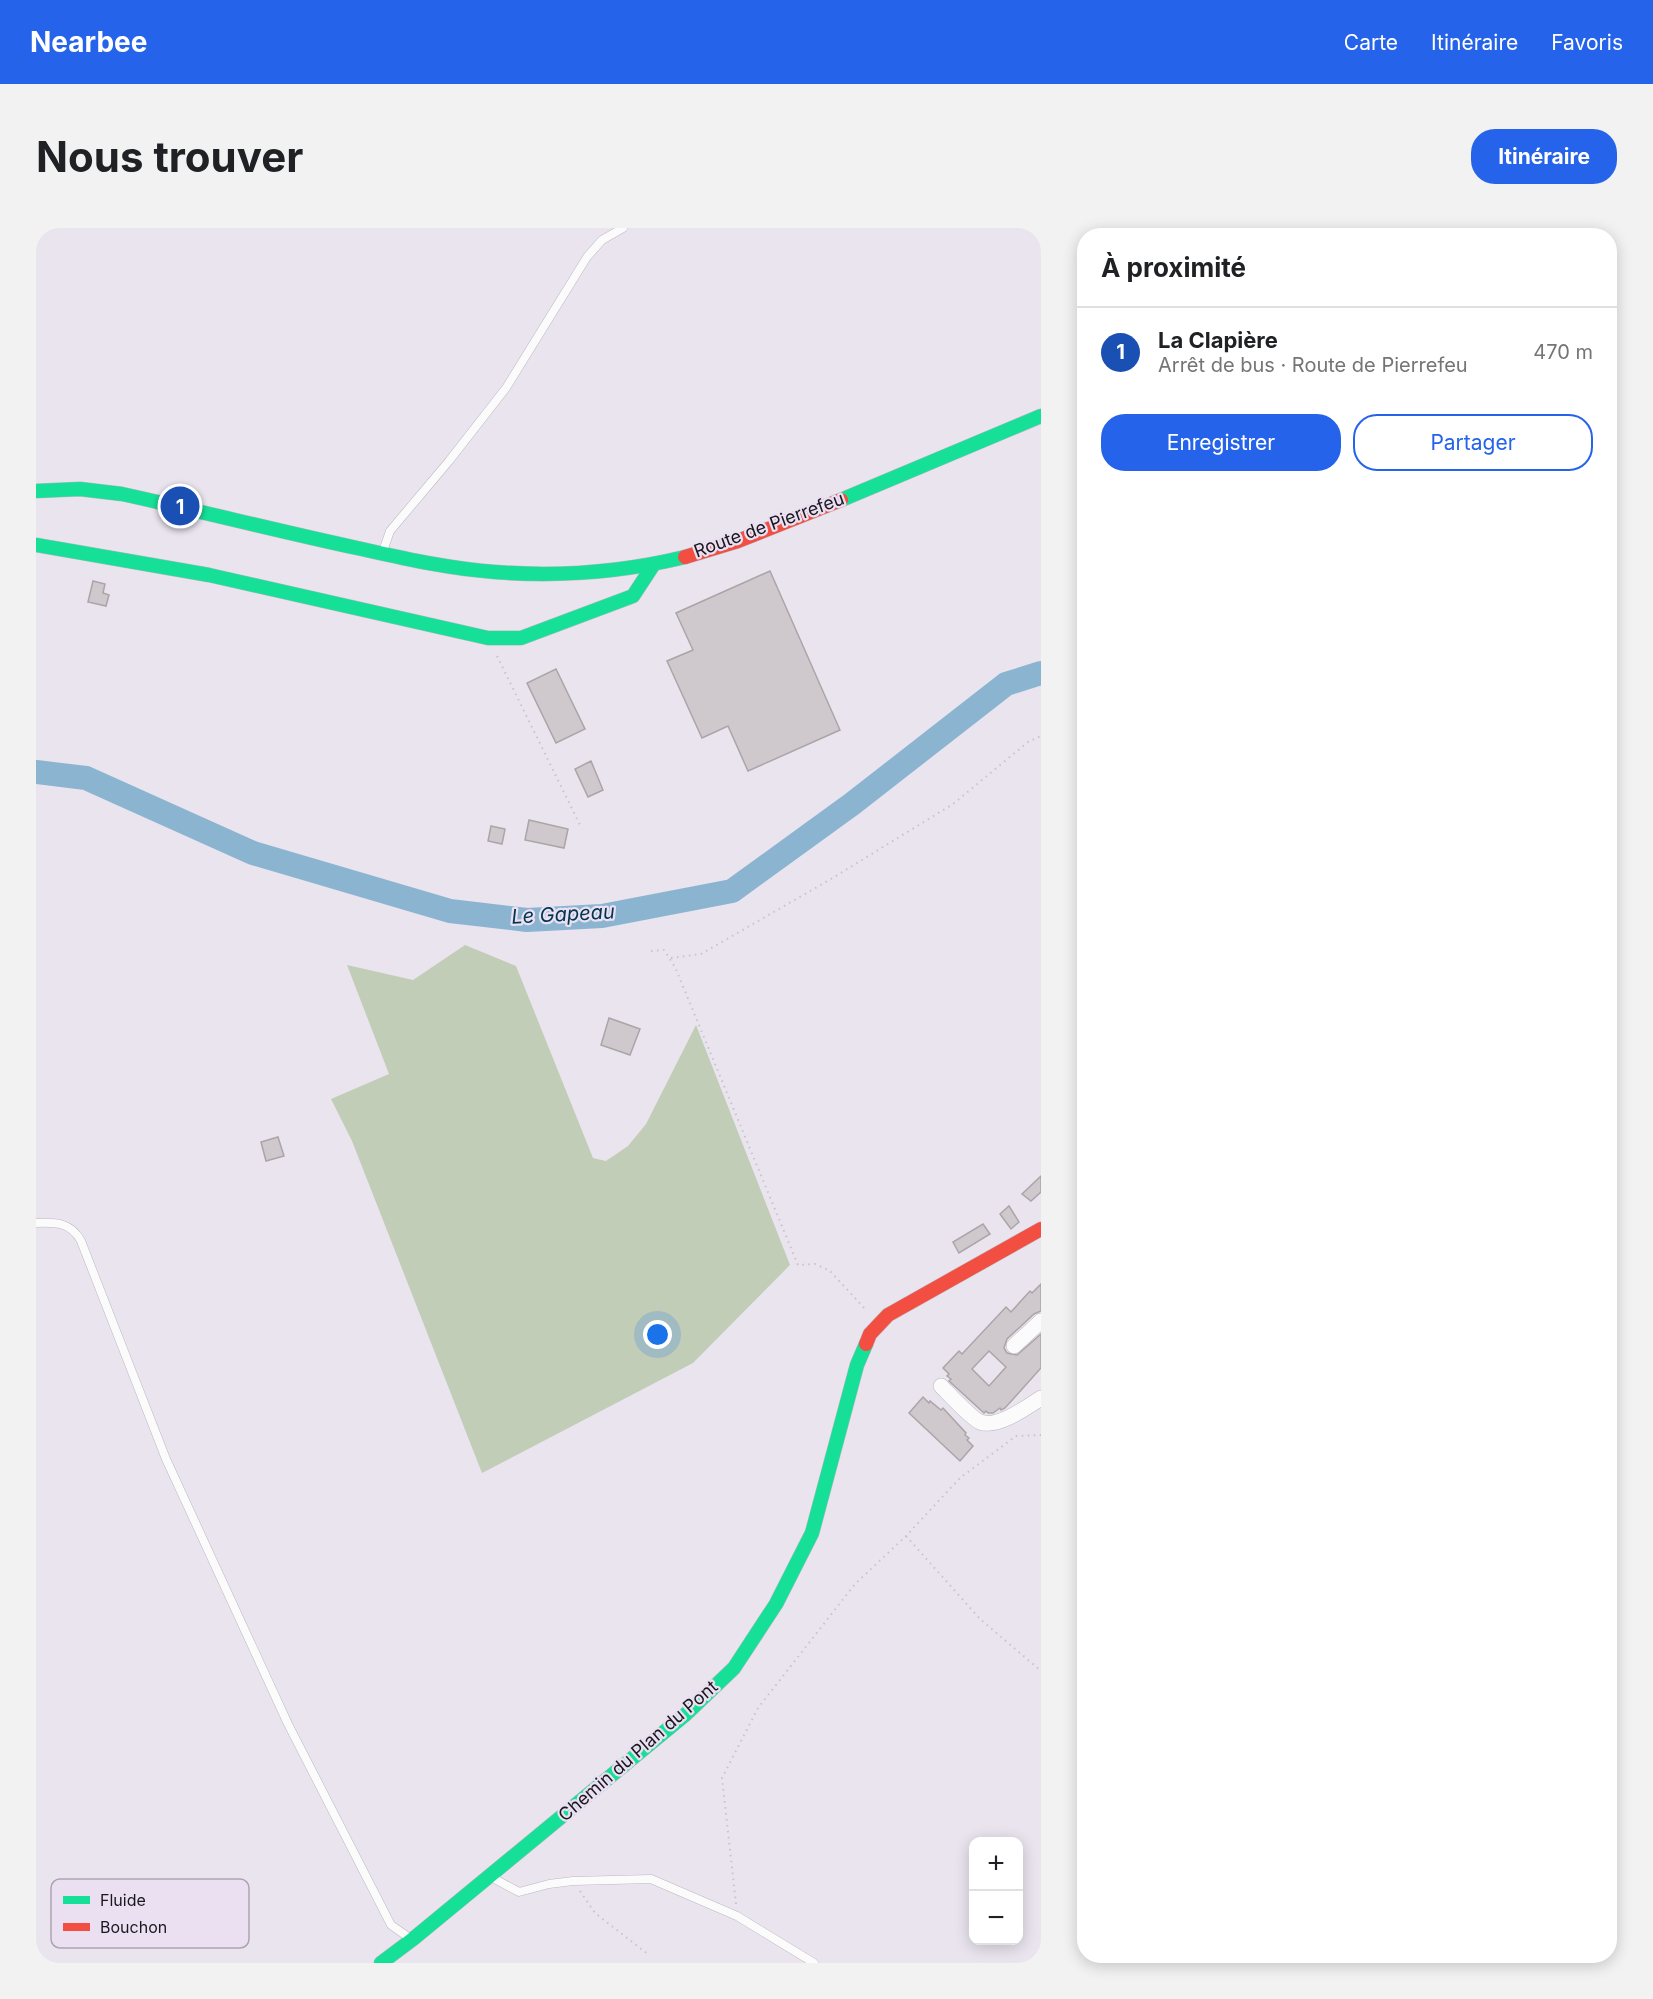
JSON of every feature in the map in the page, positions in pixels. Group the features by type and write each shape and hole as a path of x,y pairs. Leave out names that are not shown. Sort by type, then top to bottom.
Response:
{"street":[{"name":"Route de Pierrefeu","path":"36,491 78,487 108,490 383,553 476,571 524,574 606,572 654,564 758,534 1041,416"},
{"name":"Route de Pierrefeu","path":"79,503 139,506 202,513"},
{"path":"36,545 209,575 488,638 521,638 633,596 654,564"},
{"name":"Chemin du Plan du Pont","path":"381,1963 686,1714 734,1668 776,1604 812,1533 857,1365 870,1334 888,1315 1041,1229"},
{"path":"1014,1346 1041,1322"},
{"path":"941,1386 980,1422 986,1423 993,1423 1013,1414 1041,1398"}],"lane":[{"path":"383,553 390,531 506,388 587,257 602,240 623,228"},
{"path":"36,1223 56,1222 76,1231 81,1240 166,1458 288,1724 391,1925 412,1939"},
{"path":"489,1876 519,1892 549,1884 573,1881 651,1879 737,1916 814,1963"}],"path":[{"path":"488,638 579,825"},
{"path":"670,958 701,954 831,879 952,804 1028,742 1041,736"},
{"path":"651,951 664,950 675,966 798,1265 815,1264 830,1271 879,1324"},
{"path":"736,1904 722,1778 759,1708 855,1584 906,1536 960,1478 1016,1436 1041,1435"},
{"path":"906,1536 980,1619 1041,1671"},
{"path":"573,1881 595,1913 650,1955"}],"green space":[{"path":"465,945 516,966 593,1158 606,1161 628,1146 646,1124 696,1025 790,1265 693,1363 482,1473 352,1141 331,1099 389,1074 347,965 413,980"}],"building":[{"path":"770,571 840,730 748,771 728,726 702,738 667,661 693,650 676,613"},
{"path":"93,581 105,584 103,593 109,595 106,606 88,602"},
{"path":"556,669 585,729 556,743 527,683"},
{"path":"591,761 603,790 588,797 575,769"},
{"path":"529,820 568,829 564,848 525,840"},
{"path":"491,826 505,829 502,844 488,841"},
{"path":"609,1018 640,1029 630,1055 601,1045"},
{"path":"278,1137 284,1156 266,1161 261,1142"},
{"path":"1041,1176 1041,1192 1031,1201 1022,1194"},
{"path":"1009,1206 1019,1222 1011,1229 1000,1214"},
{"path":"983,1224 990,1234 959,1253 953,1242"},
{"path":"1041,1284 1041,1311 1034,1314 1007,1339 1004,1348 1007,1353 1017,1355 1041,1334 1041,1368 1005,1408 1001,1410 1000,1408 993,1413 986,1411 984,1413 949,1381 951,1379 947,1376 949,1374 943,1368 959,1351 962,1354 1006,1307 1011,1312 1030,1291 1032,1293","holes":["989,1351 1006,1367 989,1386 972,1369"]},
{"path":"923,1397 941,1410 943,1408 969,1438 967,1440 973,1446 960,1461 909,1413"}],"waterway":[{"name":"Le Gapeau","path":"36,772 86,778 253,853 450,911 527,920 602,916 732,891 852,804 1006,684 1041,673"}],"traffic: fast":[{"path":"841,500 1041,416"},
{"path":"36,491 80,489 122,494 391,556 478,571 543,574 591,572 615,570 685,557"},
{"path":"36,545 209,575 488,638 521,638 633,596 654,564"},
{"path":"381,1963 686,1714 734,1668 776,1604 812,1533 857,1365 866,1344"}],"traffic: jam":[{"path":"685,557 738,541 841,500"},
{"path":"866,1344 870,1334 888,1315 1041,1229"}],"place":[{"name":"La Clapière","path":"180,506"}]}
